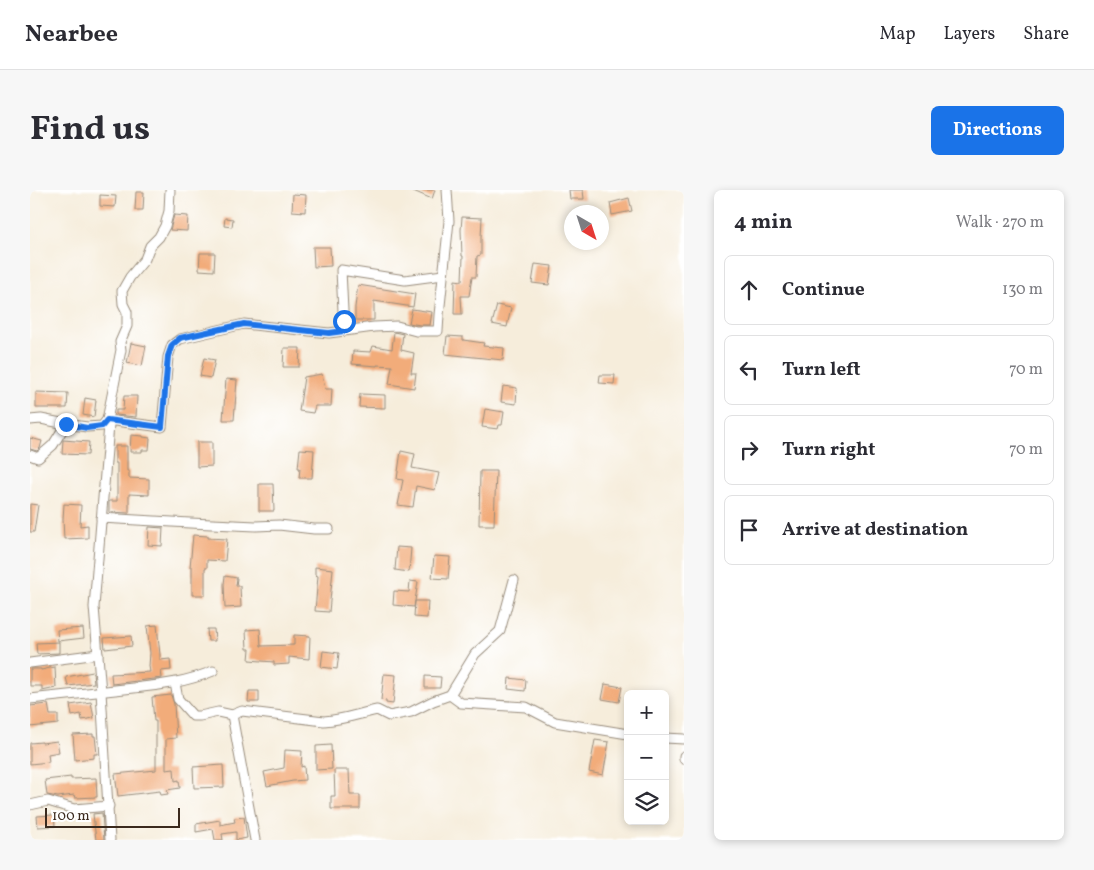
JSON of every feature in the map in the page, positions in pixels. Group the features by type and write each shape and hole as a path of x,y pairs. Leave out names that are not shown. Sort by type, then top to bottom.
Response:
{"street":[{"path":"30,420 40,419 87,428 102,426 107,420 121,350 120,342 127,326 127,312 123,304 122,292 130,277 145,259 150,246 166,226 170,190"},
{"path":"107,420 162,427 168,356 172,345 180,338 244,324 329,333 397,326 416,331 438,331 438,315 449,221 447,190"},
{"path":"344,331 341,270 406,280 443,275"},
{"path":"107,420 110,425 94,606 110,840"},
{"path":"30,455 38,458 45,452 53,445 66,424"},
{"path":"102,518 256,526 279,525 329,529"},
{"path":"175,683 178,699 192,716 218,712 232,715 242,711 337,721 377,710 389,716 411,712 450,695 475,654 500,631 514,580"},
{"path":"30,662 98,654"},
{"path":"30,699 175,683 213,671"},
{"path":"450,695 461,702 526,707 555,722 624,733"},
{"path":"232,715 255,840"},
{"path":"669,738 684,740"},
{"path":"30,805 48,801 74,809 109,806"}],"building":[{"path":"411,190 435,190 432,199"},
{"path":"569,190 583,190 584,199 570,199"},
{"path":"136,192 144,192 143,210 135,210"},
{"path":"293,194 306,195 305,212 292,211"},
{"path":"100,195 116,196 115,207 100,206"},
{"path":"629,198 632,211 612,215 610,203"},
{"path":"174,215 188,216 187,231 170,230"},
{"path":"462,217 482,218 481,255 477,256 476,277 472,277 469,296 461,296 462,314 454,314 455,280 462,281"},
{"path":"225,218 233,219 232,227 224,226"},
{"path":"313,247 330,247 331,266 314,267"},
{"path":"200,253 215,253 214,271 199,270"},
{"path":"535,264 552,266 549,285 532,283"},
{"path":"358,285 415,294 413,307 374,301 374,320 355,320"},
{"path":"497,305 511,308 507,327 492,324"},
{"path":"412,309 432,312 430,325 409,323"},
{"path":"394,332 403,334 401,350 414,353 411,373 416,373 414,388 389,384 392,366 352,364 353,351 371,352 373,346 392,349"},
{"path":"447,336 463,337 463,340 484,343 483,346 504,348 503,360 445,354"},
{"path":"131,343 146,346 142,366 127,363"},
{"path":"284,348 300,348 299,367 283,367"},
{"path":"204,358 215,360 211,378 200,376"},
{"path":"322,374 325,389 332,389 331,406 315,406 313,413 299,411 304,377"},
{"path":"600,375 615,375 614,384 599,383"},
{"path":"226,379 237,380 234,420 223,420"},
{"path":"503,386 517,388 516,404 501,402"},
{"path":"36,392 68,393 67,408 36,408"},
{"path":"360,394 385,395 385,408 359,407"},
{"path":"124,396 137,396 136,417 116,415 116,410 123,410"},
{"path":"85,398 96,400 94,417 83,415"},
{"path":"485,409 504,412 502,425 499,425 498,429 482,427"},
{"path":"131,435 150,438 149,450 130,452"},
{"path":"30,438 42,441 37,451 30,449"},
{"path":"63,440 89,442 88,455 62,454"},
{"path":"197,442 212,442 212,466 197,467"},
{"path":"115,446 127,446 127,471 129,471 129,478 149,479 149,495 129,494 129,513 109,512 109,501 117,501"},
{"path":"300,449 314,450 312,478 299,478"},
{"path":"401,451 415,454 412,468 439,473 435,490 416,486 413,507 398,505 403,480 397,479"},
{"path":"480,471 496,471 494,525 479,525"},
{"path":"259,484 273,484 274,511 259,511"},
{"path":"30,504 38,505 34,532 30,532"},
{"path":"64,504 81,505 80,526 88,525 88,538 64,539"},
{"path":"149,527 163,528 162,546 148,545"},
{"path":"193,535 227,539 225,561 207,560 207,568 205,568 205,595 192,595 192,567 190,567"},
{"path":"397,547 411,548 409,572 395,570"},
{"path":"434,556 450,557 448,579 432,578"},
{"path":"315,567 333,569 329,612 315,611 318,576 315,575"},
{"path":"225,576 237,578 236,586 240,586 241,607 225,608"},
{"path":"410,581 418,582 414,607 393,605 394,591 409,592"},
{"path":"415,601 428,601 427,618 414,617"},
{"path":"157,625 160,660 170,659 171,670 161,671 162,678 112,684 111,674 150,672 147,626"},
{"path":"83,628 84,638 58,641 57,630"},
{"path":"207,629 214,629 215,641 208,641"},
{"path":"260,629 261,646 294,645 294,635 310,636 309,659 289,657 289,664 274,665 274,662 249,660 250,649 247,649 246,630"},
{"path":"131,636 132,646 105,649 104,638"},
{"path":"59,642 59,653 37,654 36,643"},
{"path":"323,651 339,653 337,669 321,667"},
{"path":"55,667 56,688 42,691 42,686 30,686 30,669 41,670"},
{"path":"93,672 94,683 68,686 66,677"},
{"path":"384,674 396,675 393,704 381,700"},
{"path":"425,676 441,677 440,688 425,688"},
{"path":"509,678 526,680 525,691 508,689"},
{"path":"605,684 622,687 619,702 602,699"},
{"path":"249,691 259,691 259,702 248,702"},
{"path":"171,695 174,704 176,738 166,739 166,770 174,769 175,781 179,780 180,788 167,790 168,794 161,795 160,791 118,796 115,774 156,770 156,721 154,721 152,697"},
{"path":"91,702 94,718 82,720 81,714 72,716 70,705"},
{"path":"48,704 50,715 58,715 58,724 30,727 30,706"},
{"path":"93,734 95,736 97,754 94,754 94,758 75,760 73,735"},
{"path":"595,740 609,742 603,775 589,772"},
{"path":"57,741 59,752 48,754 49,762 30,764 30,743"},
{"path":"331,745 332,769 316,770 316,746"},
{"path":"285,750 302,751 301,767 304,766 305,780 267,786 264,772 284,768"},
{"path":"223,765 224,787 194,788 193,767"},
{"path":"334,770 349,770 350,795 360,795 360,809 331,809 331,796 335,796"},
{"path":"71,777 71,779 96,778 97,797 75,798 74,795 58,797 47,795 45,780"},
{"path":"102,813 104,840 96,840 93,814"},
{"path":"54,815 55,826 38,827 37,816"},
{"path":"244,817 247,838 236,840 236,832 222,834 223,840 215,840 213,829 196,832 196,824 220,820 220,825 235,822 234,818"}],"route":[{"path":"66,424 87,428 102,426 107,420 162,427 168,356 172,345 180,338 244,324 329,333 344,331 344,321"}]}
